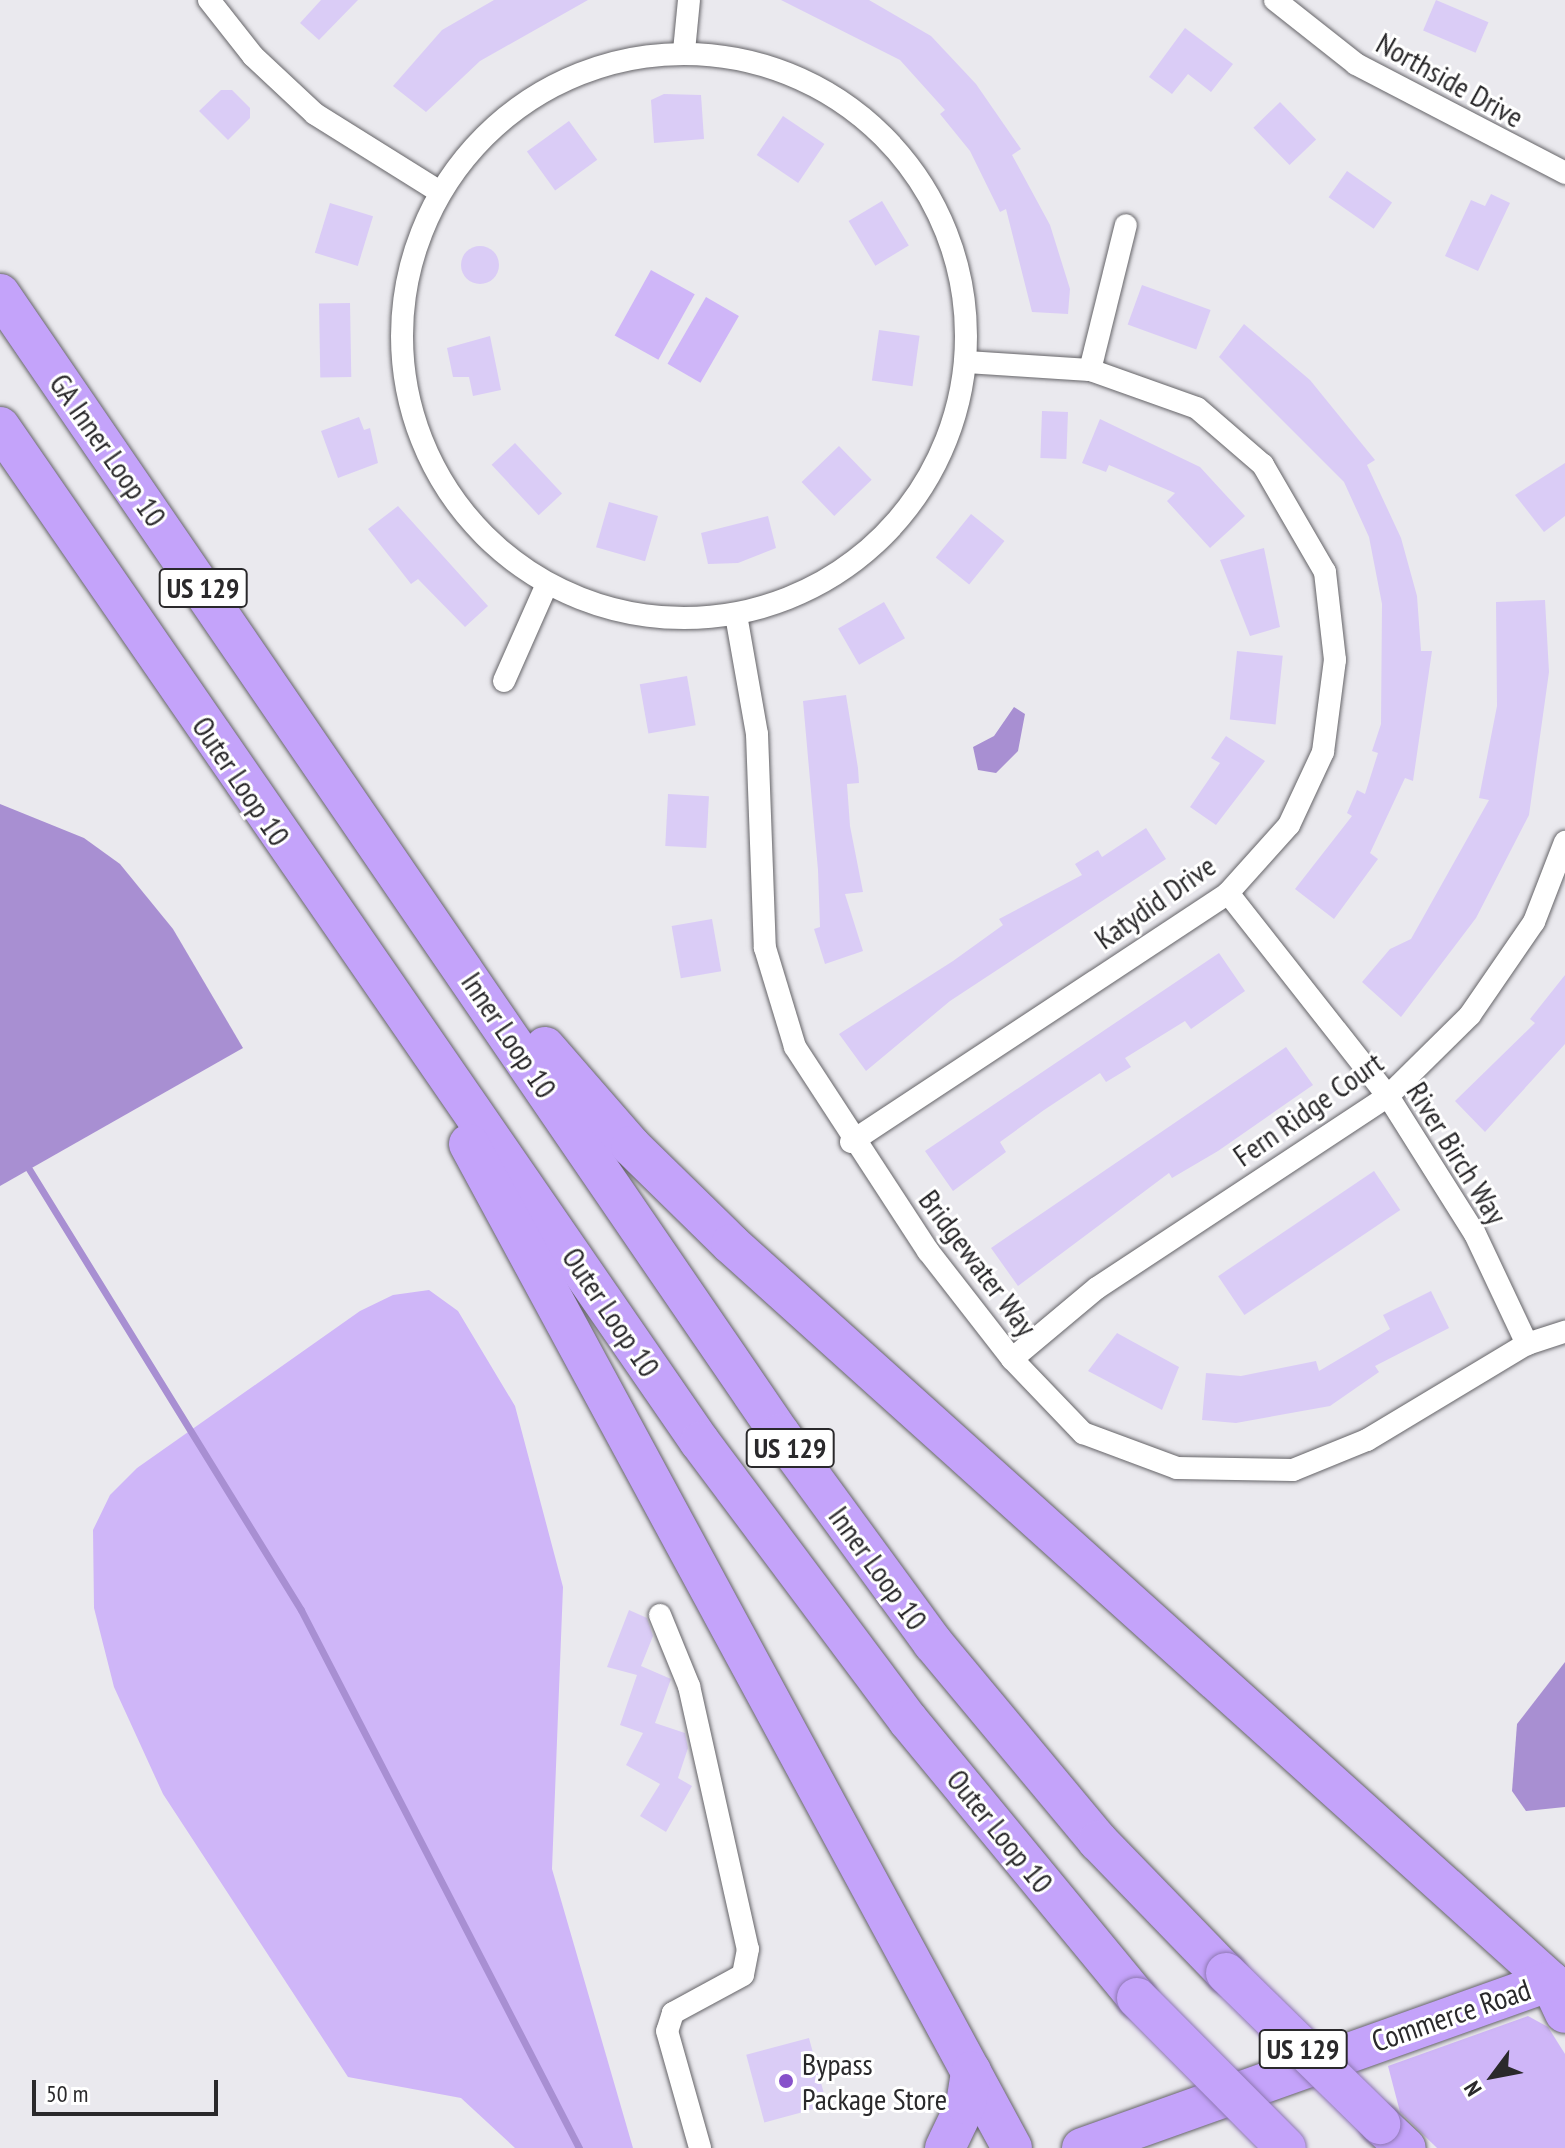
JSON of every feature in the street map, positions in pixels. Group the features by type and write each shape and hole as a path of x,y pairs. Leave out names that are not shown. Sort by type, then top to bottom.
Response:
{"highway":[{"name":"GA Inner Loop 10","path":"0,294 407,881"},
{"name":"Outer Loop 10","path":"0,427 379,984 709,1455 908,1720 1137,1998 1286,2148"},
{"name":"Inner Loop 10","path":"407,881 780,1434 933,1643 1098,1841 1226,1973 1393,2136"},
{"path":"407,881 585,1096 731,1244 1557,1997"},
{"path":"379,984 1012,2148"},
{"name":"Commerce Road","path":"1082,2148 1557,1997"},
{"path":"945,2148 966,2104 971,2071"}],"street":[{"path":"209,0 253,56 315,114 438,191"},
{"path":"684,51 689,0"},
{"name":"Northside Drive","path":"1275,0 1356,64 1565,173"},
{"path":"684,51 762,63 833,95 893,145 937,210 957,269 966,362 934,469 884,537 816,588 736,615 686,620 614,611 547,584 476,529 426,453 401,366 405,275 438,191 492,124 563,77 645,54 684,51"},
{"path":"1090,370 1126,225"},
{"name":"Katydid Drive","path":"851,1142 1228,893 1289,825 1323,752 1335,660 1325,572 1263,465 1197,408 1090,370 966,362"},
{"path":"504,681 547,584"},
{"name":"Bridgewater Way","path":"736,615 757,734 765,948 795,1047 851,1142 1012,1359 1083,1433 1177,1468 1293,1470 1367,1440 1527,1344 1565,1332"},
{"name":"Fern Ridge Court","path":"1012,1359 1097,1288 1388,1096 1470,1015 1518,946 1565,842"},
{"name":"River Birch Way","path":"1228,893 1388,1096 1475,1234 1527,1344"},
{"path":"660,1615 689,1686 748,1949 743,1975 673,2013 667,2031 700,2148"}],"shaded area":[{"path":"651,270 695,294 658,360 615,336"},
{"path":"706,297 739,316 700,383 668,364"},
{"path":"1014,707 1025,714 1018,751 996,773 978,770 973,747 994,736"},
{"path":"0,804 84,838 120,864 173,929 243,1048 0,1186"},
{"path":"429,1290 458,1311 515,1406 563,1587 552,1869 633,2148 515,2148 461,2098 348,2077 163,1794 114,1687 94,1608 93,1530 110,1495 137,1468 360,1311 393,1295"},
{"path":"1565,1662 1565,1807 1526,1811 1512,1791 1517,1724"},
{"path":"1528,2016 1548,2027 1565,2054 1565,2148 1437,2148 1400,2112 1388,2066"}],"building":[{"path":"321,0 358,0 319,40 300,23"},
{"path":"494,0 588,0 480,61 426,112 393,86 442,30"},
{"path":"781,0 869,0 931,36 976,84 1021,149 1012,155 1050,225 1070,289 1068,314 1032,312 1006,209 1000,212 970,151 940,114 945,110 900,60"},
{"path":"1436,0 1488,22 1476,53 1423,30"},
{"path":"1185,28 1233,64 1211,92 1188,74 1172,94 1149,77"},
{"path":"221,90 232,90 250,108 250,118 228,140 199,111"},
{"path":"664,94 701,95 704,139 654,143 651,100"},
{"path":"1280,102 1316,139 1290,165 1253,128"},
{"path":"783,116 824,144 798,183 757,155"},
{"path":"569,121 597,160 555,190 527,152"},
{"path":"1347,171 1392,203 1374,229 1329,197"},
{"path":"1491,194 1510,203 1478,271 1445,256 1471,200 1485,206"},
{"path":"882,201 909,246 875,266 849,221"},
{"path":"330,203 373,216 358,266 315,253"},
{"path":"480,246 493,252 499,265 493,278 480,284 467,278 461,265 467,252"},
{"path":"1142,285 1211,310 1196,349 1128,324"},
{"path":"350,303 351,377 320,378 319,304"},
{"path":"1244,324 1310,380 1375,460 1367,465 1401,538 1417,596 1421,651 1432,651 1413,781 1405,778 1370,853 1378,859 1334,919 1295,889 1352,816 1347,813 1357,790 1365,794 1378,753 1372,751 1381,724 1382,604 1369,537 1344,482 1219,357"},
{"path":"879,330 920,336 913,386 872,381"},
{"path":"490,336 501,390 473,396 469,377 453,377 447,348"},
{"path":"1042,411 1068,412 1066,459 1040,458"},
{"path":"359,417 364,430 370,428 378,463 338,478 321,431"},
{"path":"1100,419 1200,467 1245,516 1210,548 1167,501 1175,493 1109,465 1106,472 1082,463"},
{"path":"515,443 562,493 539,515 492,465"},
{"path":"839,446 872,480 834,516 802,482"},
{"path":"1565,463 1565,516 1544,532 1515,495"},
{"path":"609,502 658,516 645,561 596,547"},
{"path":"398,506 488,606 465,627 418,579 411,584 368,529"},
{"path":"971,514 1004,541 969,585 936,558"},
{"path":"768,516 776,548 738,563 708,564 701,533"},
{"path":"1264,548 1280,627 1250,636 1220,560"},
{"path":"1545,600 1549,672 1529,815 1476,918 1401,1017 1362,982 1390,949 1411,939 1489,800 1479,798 1497,706 1496,602"},
{"path":"884,602 905,638 859,665 838,628"},
{"path":"1237,651 1283,656 1276,724 1230,720"},
{"path":"687,676 696,725 648,734 640,684"},
{"path":"846,695 859,783 847,784 850,826 863,892 845,894 863,951 825,964 814,929 820,927 818,870 803,701"},
{"path":"1226,736 1265,761 1216,825 1190,807 1220,763 1211,758"},
{"path":"668,794 709,796 706,848 665,846"},
{"path":"1146,828 1166,859 950,1001 866,1071 839,1034 953,961 1003,925 999,919 1082,875 1075,864 1098,850 1102,857"},
{"path":"712,919 721,971 681,978 672,926"},
{"path":"1219,953 1245,991 1191,1029 1185,1021 1125,1058 1131,1067 1106,1082 1100,1073 1044,1110 1000,1142 1006,1152 953,1191 925,1151"},
{"path":"1565,975 1565,1044 1485,1132 1455,1101 1535,1023 1530,1019"},
{"path":"1286,1047 1313,1085 1218,1151 1172,1178 1169,1173 1018,1286 991,1248"},
{"path":"1374,1171 1400,1210 1244,1315 1218,1276"},
{"path":"1431,1291 1449,1328 1375,1366 1379,1372 1330,1406 1236,1423 1202,1420 1206,1373 1241,1376 1316,1361 1319,1371 1390,1329 1383,1315"},
{"path":"1117,1333 1179,1367 1162,1410 1088,1371"},
{"path":"629,1610 647,1618 653,1636 641,1666 671,1679 655,1723 685,1733 688,1748 678,1778 692,1786 666,1832 640,1816 660,1784 626,1765 643,1733 620,1725 637,1675 607,1667"},
{"name":"Bypass Package Store","path":"809,2038 827,2106 764,2122 746,2055"}],"waterway":[{"path":"29,1169 301,1610 579,2148"}],"place":[{"name":"Bypass Package Store","path":"786,2081"}]}
